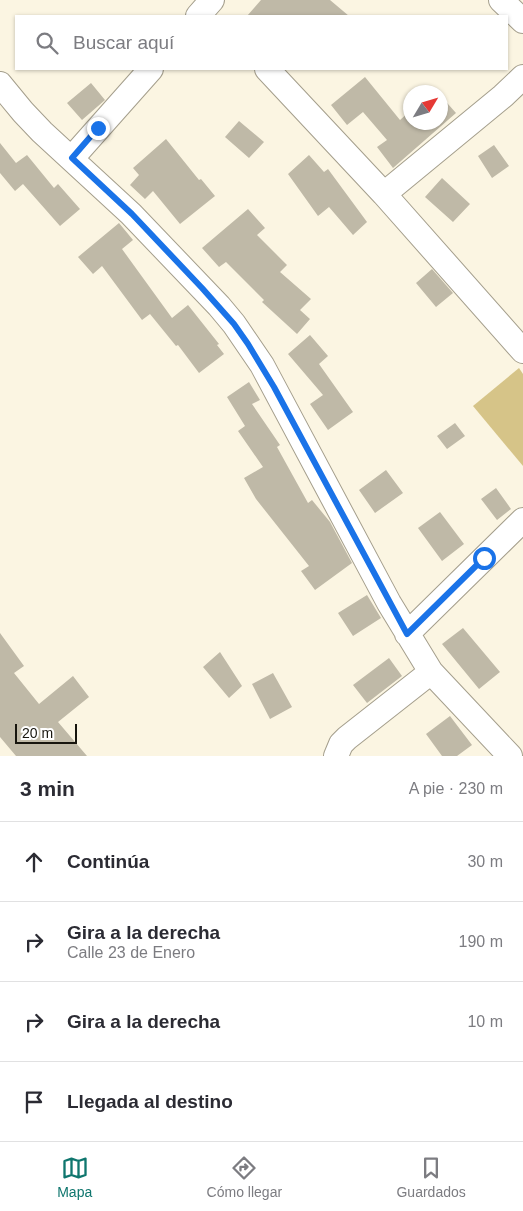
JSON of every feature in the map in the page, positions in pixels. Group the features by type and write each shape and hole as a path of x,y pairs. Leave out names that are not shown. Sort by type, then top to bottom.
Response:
{"street":[{"path":"501,0 523,21"},
{"path":"72,158 150,70"},
{"path":"268,70 384,194 523,351"},
{"path":"384,194 503,96 523,77"},
{"path":"0,84 22,112 132,214 219,306 248,344 274,387 407,634 431,672 510,756"},
{"path":"407,634 523,520"},
{"path":"336,756 346,738 431,672"}],"shaded area":[{"path":"519,368 523,374 523,466 473,406"}],"building":[{"path":"261,0 330,0 348,15 248,15"},
{"path":"365,77 400,120 403,117 403,130 437,130 393,168 377,147 387,140 363,112 347,125 331,105"},
{"path":"91,83 105,100 82,120 67,103"},
{"path":"448,104 456,113 448,120"},
{"path":"239,121 264,142 249,158 225,137"},
{"path":"166,139 199,180 201,179 215,196 180,224 153,191 145,199 130,185 139,175 133,168"},
{"path":"0,143 16,163 27,155 54,188 58,184 80,209 60,226 23,184 15,191 0,173"},
{"path":"494,145 509,166 492,178 478,156"},
{"path":"309,155 324,172 328,169 367,222 353,235 329,207 318,216 288,174"},
{"path":"442,178 470,204 453,222 425,197"},
{"path":"248,209 265,228 257,235 287,265 280,272 311,299 300,310 310,319 297,334 262,302 264,300 226,262 219,267 202,248"},
{"path":"119,223 133,240 122,249 172,318 188,305 219,344 217,345 224,354 199,373 178,345 176,346 150,314 142,320 102,266 93,274 78,257"},
{"path":"432,269 453,293 436,307 416,283"},
{"path":"310,335 328,356 319,364 353,412 328,430 310,404 323,395 288,354"},
{"path":"249,382 260,400 252,404 280,445 277,447 308,503 312,500 330,522 352,563 315,590 301,571 309,566 256,499 244,478 263,467 238,431 245,426 227,397"},
{"path":"455,423 465,436 447,449 437,436"},
{"path":"386,470 403,493 375,513 359,490"},
{"path":"496,488 511,509 497,520 481,499"},
{"path":"440,512 464,544 442,561 418,528"},
{"path":"367,595 381,618 353,636 338,613"},
{"path":"463,628 500,672 479,689 442,644"},
{"path":"0,633 24,666 14,673 39,704 73,676 89,697 58,722 87,756 16,756 0,737"},
{"path":"220,652 242,686 229,698 203,667"},
{"path":"389,658 402,676 367,703 353,685"},
{"path":"273,673 292,707 270,719 252,684"},
{"path":"450,716 472,745 457,756 442,756 426,734"}],"route":[{"path":"98,128 72,158 132,214 234,324 262,365 407,634 484,558"}]}
